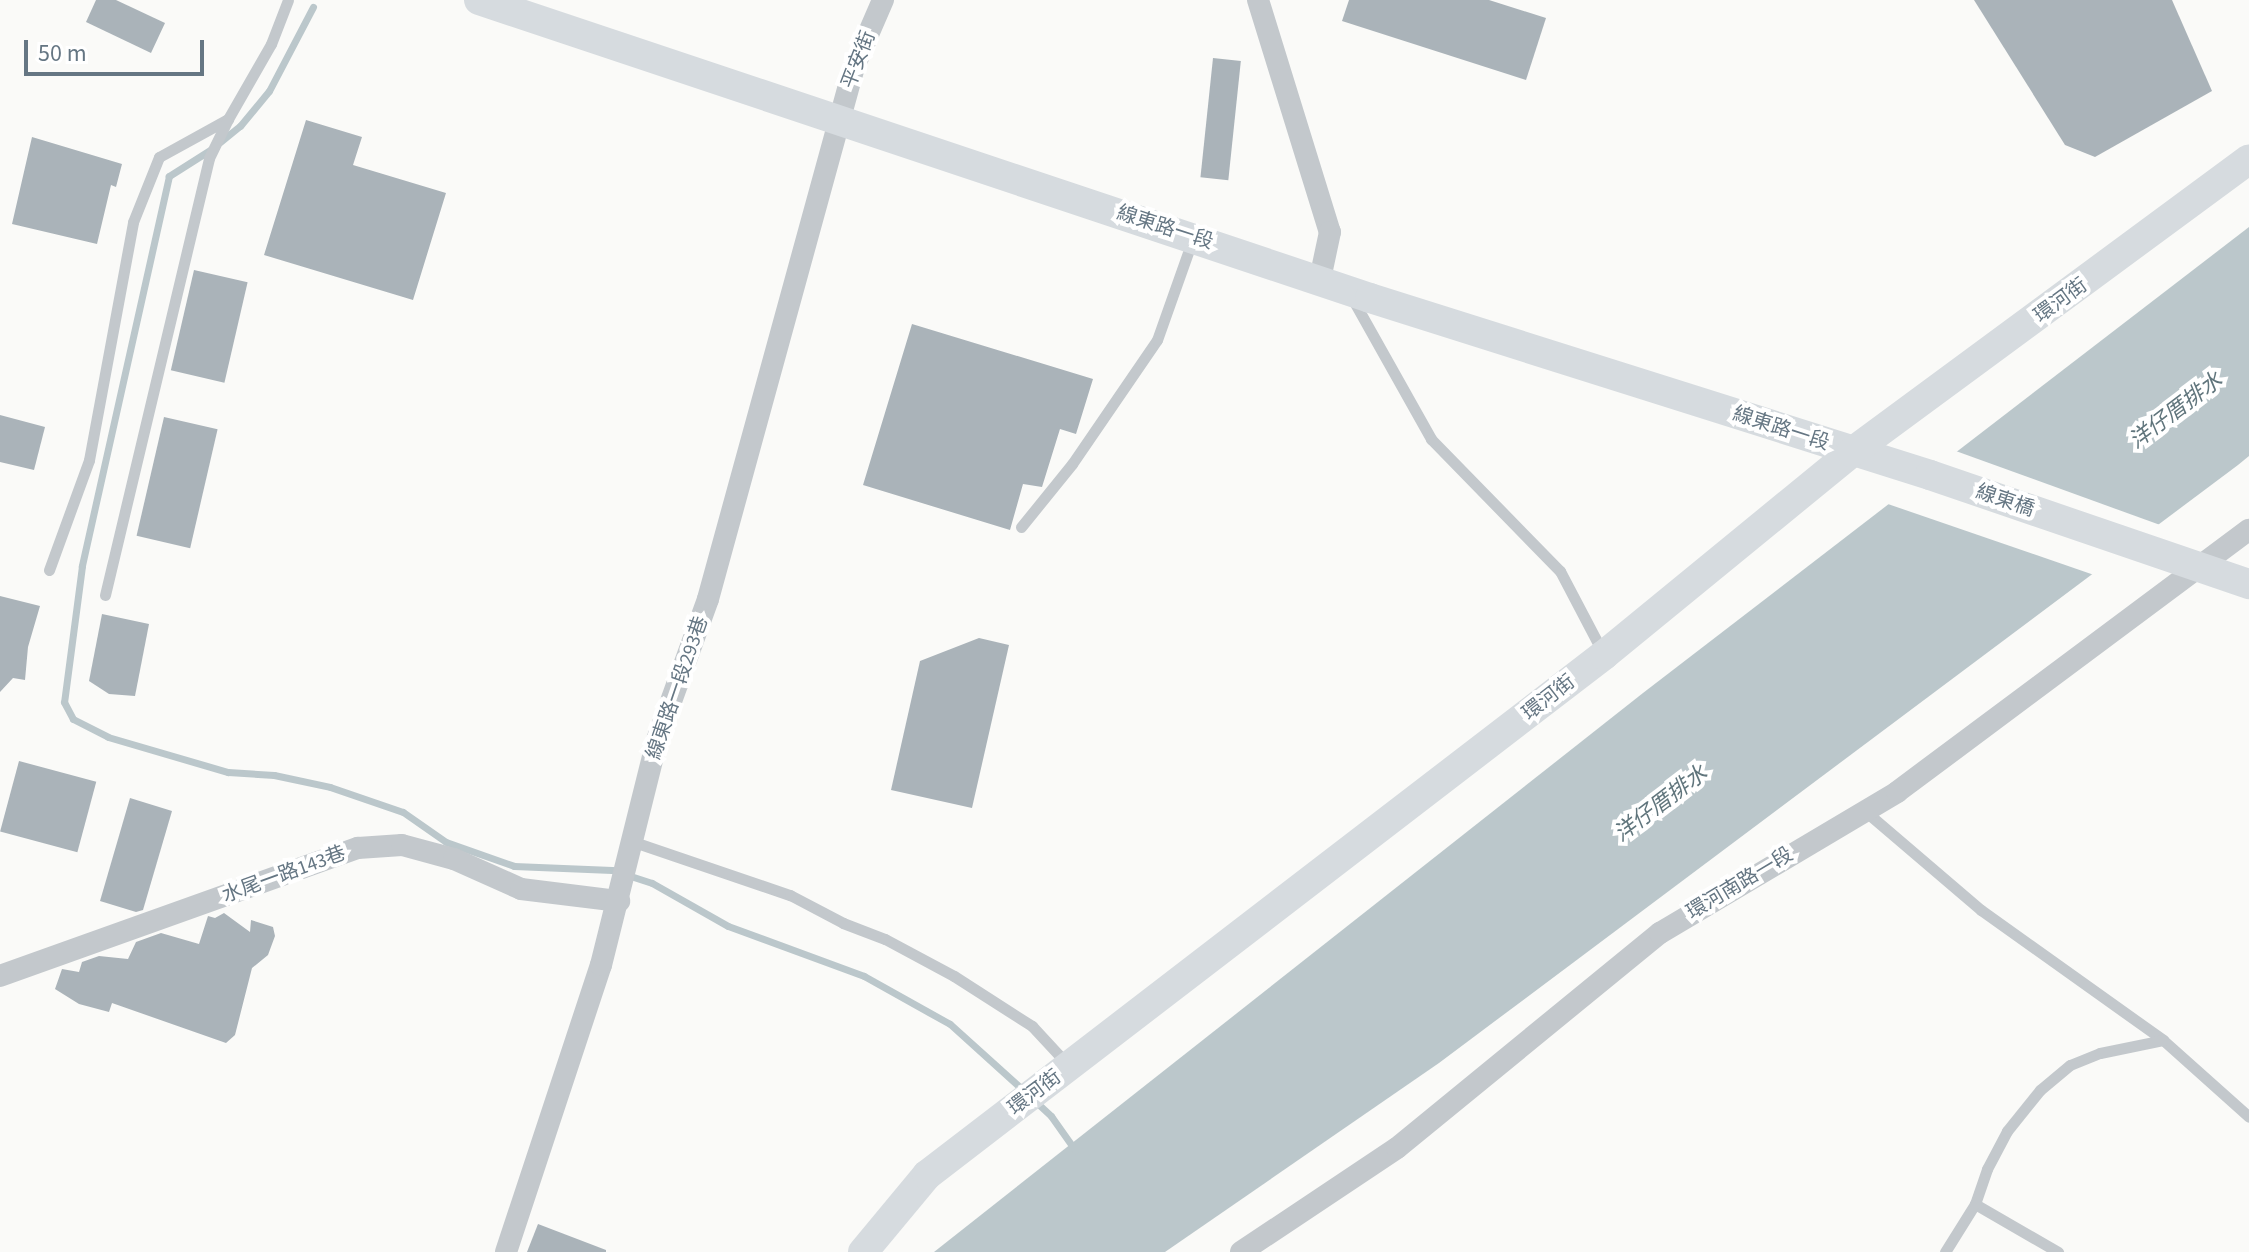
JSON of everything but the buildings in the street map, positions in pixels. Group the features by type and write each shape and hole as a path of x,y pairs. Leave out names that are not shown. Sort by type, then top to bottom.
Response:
{"main road":[{"name":"線東路一段","path":"479,0 1320,279 1348,291 1852,452"},
{"name":"環河街","path":"863,1252 927,1175 1604,655 1852,452 2249,159"},
{"name":"線東橋","path":"1852,452 2200,567"},
{"path":"2200,567 2249,584"}],"street":[{"name":"平安街","path":"838,120 854,67 883,0"},
{"path":"1258,0 1330,232 1320,279"},
{"name":"線東路一段293巷","path":"506,1252 601,965 622,891 657,740 708,599 838,120"},
{"name":"環河南路一段","path":"1241,1252 1397,1148 1660,933 1897,792 2249,530"},
{"name":"水尾一路143巷","path":"0,976 358,848 402,845 454,859 521,889 622,891"}],"lane":[{"path":"105,595 209,158 271,44 288,0"},
{"path":"49,570 89,460 133,222 159,157 228,119"},
{"path":"1021,527 1072,464 1157,340 1193,237"},
{"path":"1348,291 1431,439 1560,571 1604,655"},
{"path":"1863,810 1981,910 2163,1040 2249,1117"},
{"path":"634,842 790,895 843,923 885,939 954,976 1032,1026 1070,1066"},
{"path":"1945,1252 1975,1204 1987,1169 2007,1131 2040,1090 2070,1065 2100,1053 2163,1040"},
{"path":"1975,1204 2058,1252"}],"water":[{"name":"洋仔厝排水","path":"2249,227 2249,456 2238,465 1439,1063 1165,1252 934,1252 1643,693"}],"pier":[{"path":"1953,450 2163,526 2097,576 1885,503"}],"waterway":[{"path":"220,142 240,126 269,91 313,7"},
{"path":"210,150 169,176 82,566 64,702 73,719 108,737 228,772 274,775 330,787 403,812 446,842 514,866 612,870 652,883 728,926 864,976 950,1024 1023,1090"},
{"path":"1035,1101 1051,1116 1075,1150"}]}
